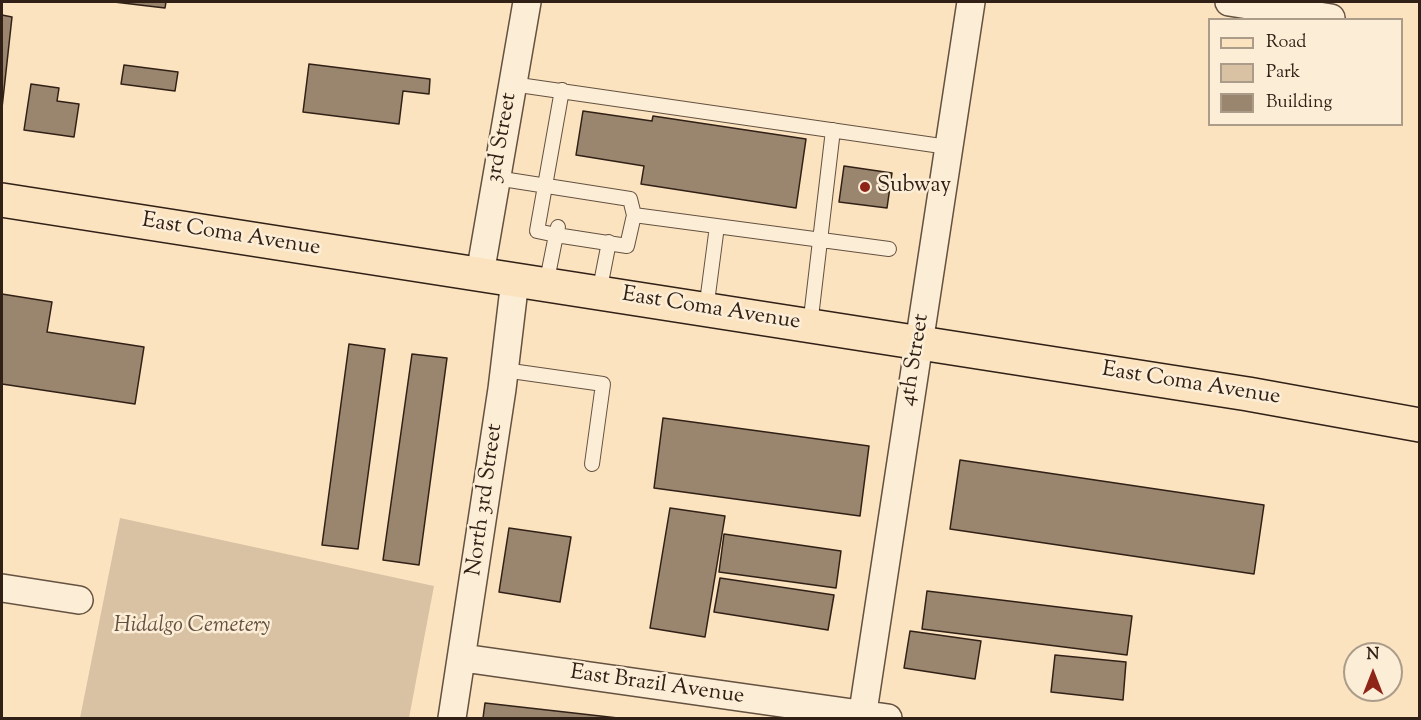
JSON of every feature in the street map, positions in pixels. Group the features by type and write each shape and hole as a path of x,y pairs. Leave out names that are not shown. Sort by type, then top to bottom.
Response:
{"main road":[{"name":"East Coma Avenue","path":"2,200 1248,394 1419,425"},
{"path":"1248,394 1419,406"}],"street":[{"name":"3rd Street","path":"480,274 527,2"},
{"name":"4th Street","path":"870,717 918,342 971,2"},
{"path":"1230,2 1331,18"},
{"name":"North 3rd Street","path":"452,718 463,658 504,370 530,282"},
{"path":"2,588 79,600"},
{"name":"East Brazil Avenue","path":"463,658 870,717"}],"lane":[{"path":"512,84 948,147"},
{"path":"496,178 544,187 564,197 603,203 630,199 634,215 627,246 557,231 537,231 544,187 562,90"},
{"path":"810,326 833,130"},
{"path":"634,215 889,249"},
{"path":"706,310 717,226"},
{"path":"530,282 557,231"},
{"path":"598,293 601,240"},
{"path":"504,370 603,384 592,464"}],"green space":[{"name":"Hidalgo Cemetery","path":"120,518 434,586 409,718 80,718"}],"building":[{"path":"114,2 166,2 165,8"},
{"path":"2,15 12,17 2,108"},
{"path":"309,64 430,79 429,94 403,91 399,124 303,112"},
{"path":"124,65 178,72 175,91 121,84"},
{"path":"31,84 59,88 57,101 79,104 74,137 24,130"},
{"path":"583,111 652,121 653,116 806,139 796,208 641,184 644,166 576,155"},
{"name":"Subway","path":"844,166 892,173 887,208 839,202"},
{"path":"2,294 52,302 47,332 144,347 135,404 2,384"},
{"path":"349,344 385,349 358,549 322,545"},
{"path":"412,354 447,358 419,565 383,560"},
{"path":"663,418 869,446 860,516 654,488"},
{"path":"960,460 1264,505 1254,574 950,529"},
{"path":"670,508 725,516 705,637 650,628"},
{"path":"509,528 571,537 560,602 499,592"},
{"path":"724,534 841,551 836,588 719,572"},
{"path":"720,578 834,595 828,630 714,612"},
{"path":"927,591 1132,616 1127,655 922,629"},
{"path":"910,631 981,641 975,679 904,668"},
{"path":"1055,655 1126,662 1123,700 1051,692"},
{"path":"485,703 618,718 483,718"}],"place":[{"name":"Subway","path":"865,187"}]}
